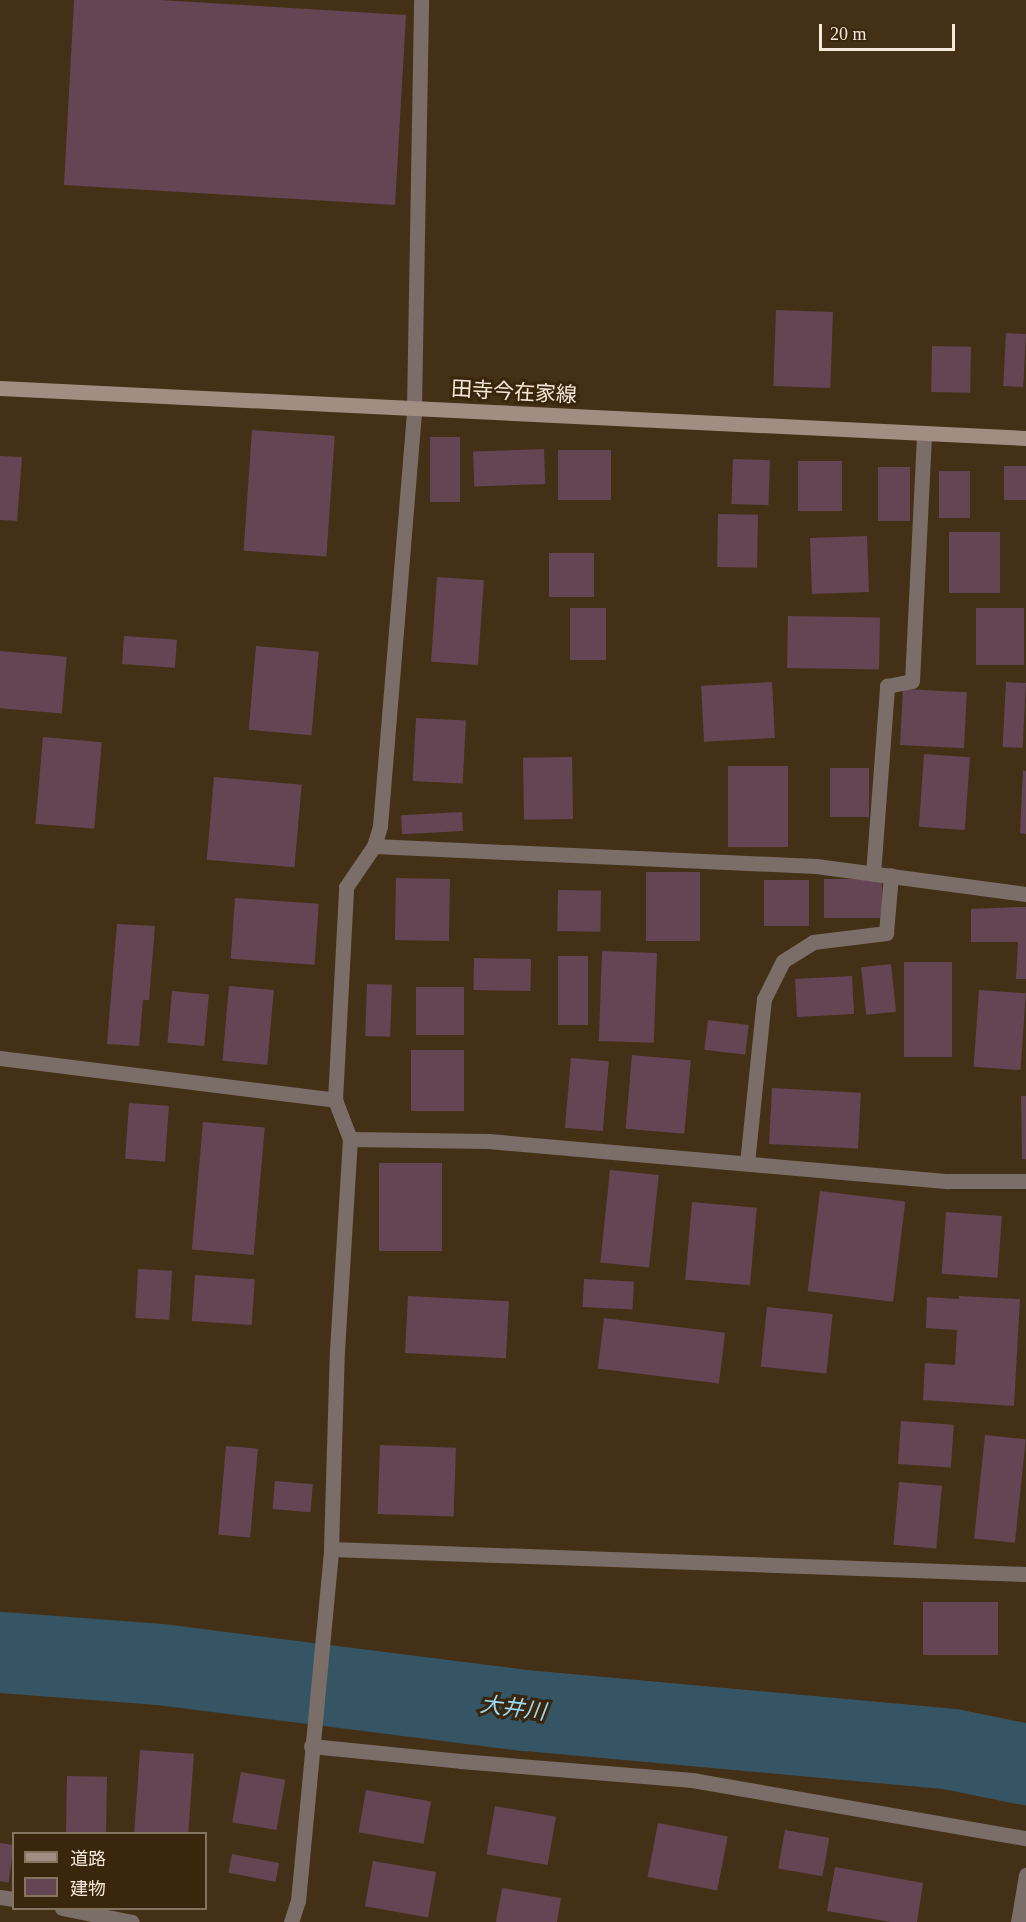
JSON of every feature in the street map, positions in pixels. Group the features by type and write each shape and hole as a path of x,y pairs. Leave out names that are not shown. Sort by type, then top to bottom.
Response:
{"main road":[{"name":"田寺今在家線","path":"0,388 1026,438"}],"street":[{"path":"291,1922 298,1901 310,1746 331,1549 337,1350 350,1139 335,1100 346,887 374,846 380,825 414,408 421,0"},
{"path":"873,874 887,686 912,681 924,433"},
{"path":"374,846 816,866 1026,894"},
{"path":"747,1162 764,999 783,961 813,942 886,933 891,875"},
{"path":"0,1058 335,1100"},
{"path":"350,1139 488,1141 948,1181 1026,1181"},
{"path":"331,1549 1026,1574"},
{"path":"310,1746 460,1761 692,1779 1026,1838"},
{"path":"1018,1922 1026,1875"},
{"path":"72,1910 132,1922"}],"building":[{"path":"74,0 160,0 406,15 395,205 64,185"},
{"path":"776,310 833,312 830,388 773,386"},
{"path":"1006,333 1026,334 1023,387 1003,386"},
{"path":"932,346 971,347 970,393 931,392"},
{"path":"252,430 335,436 326,556 244,551"},
{"path":"430,437 460,437 460,502 430,502"},
{"path":"544,449 545,484 474,486 473,451"},
{"path":"558,450 611,450 611,500 558,500"},
{"path":"0,456 22,457 17,521 0,520"},
{"path":"733,459 770,460 768,505 731,504"},
{"path":"798,461 842,461 842,511 798,511"},
{"path":"1004,466 1026,466 1026,500 1004,500"},
{"path":"878,467 910,467 910,521 878,521"},
{"path":"939,471 970,471 970,518 939,518"},
{"path":"718,514 758,515 757,568 717,567"},
{"path":"949,532 1000,532 1000,593 949,593"},
{"path":"867,536 869,592 812,594 810,538"},
{"path":"549,553 594,553 594,597 549,597"},
{"path":"437,577 484,580 478,665 431,662"},
{"path":"570,608 606,608 606,660 570,660"},
{"path":"976,608 1024,608 1024,665 976,665"},
{"path":"788,616 880,618 879,670 787,668"},
{"path":"124,636 177,640 175,668 122,664"},
{"path":"256,646 319,651 311,735 249,730"},
{"path":"0,651 67,657 62,714 0,708"},
{"path":"772,682 775,738 704,742 701,686"},
{"path":"1006,682 1026,683 1023,748 1003,747"},
{"path":"903,689 967,692 964,748 900,745"},
{"path":"416,718 466,721 463,784 413,781"},
{"path":"43,737 102,742 94,829 35,824"},
{"path":"924,754 970,757 965,830 919,827"},
{"path":"572,757 573,819 524,820 523,758"},
{"path":"728,766 788,766 788,847 728,847"},
{"path":"830,768 869,768 869,817 830,817"},
{"path":"1023,770 1026,771 1026,834 1020,833"},
{"path":"214,777 302,785 294,867 207,860"},
{"path":"462,812 463,831 402,834 401,815"},
{"path":"646,872 700,872 700,941 646,941"},
{"path":"396,878 450,879 449,941 395,940"},
{"path":"824,879 882,879 882,918 824,918"},
{"path":"764,880 809,880 809,926 764,926"},
{"path":"558,890 601,891 600,932 557,931"},
{"path":"235,898 319,904 315,965 231,959"},
{"path":"1026,907 1026,979 1016,979 1018,942 971,942 971,909"},
{"path":"117,924 155,926 149,1000 143,1000 139,1046 107,1044"},
{"path":"602,951 657,953 654,1043 599,1041"},
{"path":"558,956 588,956 588,1025 558,1025"},
{"path":"474,958 531,959 530,991 473,990"},
{"path":"904,962 952,962 952,1057 904,1057"},
{"path":"891,964 896,1012 866,1015 861,967"},
{"path":"852,976 854,1014 797,1017 795,979"},
{"path":"367,984 392,985 390,1037 365,1036"},
{"path":"229,986 274,990 267,1065 222,1061"},
{"path":"416,987 464,987 464,1035 416,1035"},
{"path":"979,990 1026,993 1021,1070 974,1067"},
{"path":"172,991 209,994 204,1046 167,1043"},
{"path":"708,1020 749,1025 745,1055 704,1050"},
{"path":"411,1050 464,1050 464,1111 411,1111"},
{"path":"632,1055 691,1060 684,1134 626,1129"},
{"path":"571,1058 609,1061 603,1131 565,1128"},
{"path":"772,1088 861,1093 858,1149 769,1144"},
{"path":"1021,1096 1026,1096 1026,1159 1022,1159"},
{"path":"129,1103 169,1106 165,1162 125,1159"},
{"path":"203,1122 265,1127 254,1255 192,1250"},
{"path":"379,1163 442,1163 442,1251 379,1251"},
{"path":"610,1170 659,1175 649,1268 600,1262"},
{"path":"820,1191 905,1201 893,1302 808,1291"},
{"path":"692,1202 757,1208 750,1285 685,1280"},
{"path":"946,1212 1002,1216 998,1278 942,1274"},
{"path":"138,1269 172,1271 169,1320 135,1318"},
{"path":"195,1275 255,1279 252,1325 192,1321"},
{"path":"584,1279 634,1282 632,1310 583,1307"},
{"path":"408,1296 509,1301 506,1358 405,1353"},
{"path":"959,1296 1020,1299 1014,1406 923,1400 925,1363 955,1365 957,1330 926,1328 927,1297 959,1299"},
{"path":"767,1307 833,1314 826,1374 761,1367"},
{"path":"604,1318 725,1333 719,1383 598,1369"},
{"path":"901,1421 954,1425 951,1468 898,1464"},
{"path":"985,1435 1026,1439 1015,1543 974,1538"},
{"path":"380,1445 456,1448 454,1517 378,1514"},
{"path":"226,1446 258,1449 250,1537 218,1535"},
{"path":"275,1481 313,1484 310,1512 273,1509"},
{"path":"899,1482 942,1486 936,1549 894,1545"},
{"path":"923,1602 998,1602 998,1655 923,1655"},
{"path":"140,1750 194,1754 188,1832 134,1832"},
{"path":"241,1772 285,1780 276,1830 232,1822"},
{"path":"67,1776 107,1777 106,1832 66,1832"},
{"path":"366,1790 431,1801 424,1844 359,1832"},
{"path":"495,1806 556,1817 548,1865 486,1854"},
{"path":"658,1823 728,1837 717,1891 648,1877"},
{"path":"785,1830 829,1838 823,1876 778,1868"},
{"path":"0,1843 12,1845 9,1883 0,1881"},
{"path":"232,1854 279,1863 275,1882 228,1873"},
{"path":"373,1861 436,1872 428,1917 365,1906"},
{"path":"835,1867 923,1883 917,1922 891,1922 827,1911"},
{"path":"502,1888 561,1898 557,1922 496,1922"}],"waterway":[{"name":"大井川","path":"0,1652 160,1664 526,1710 952,1749 1026,1764"}]}
